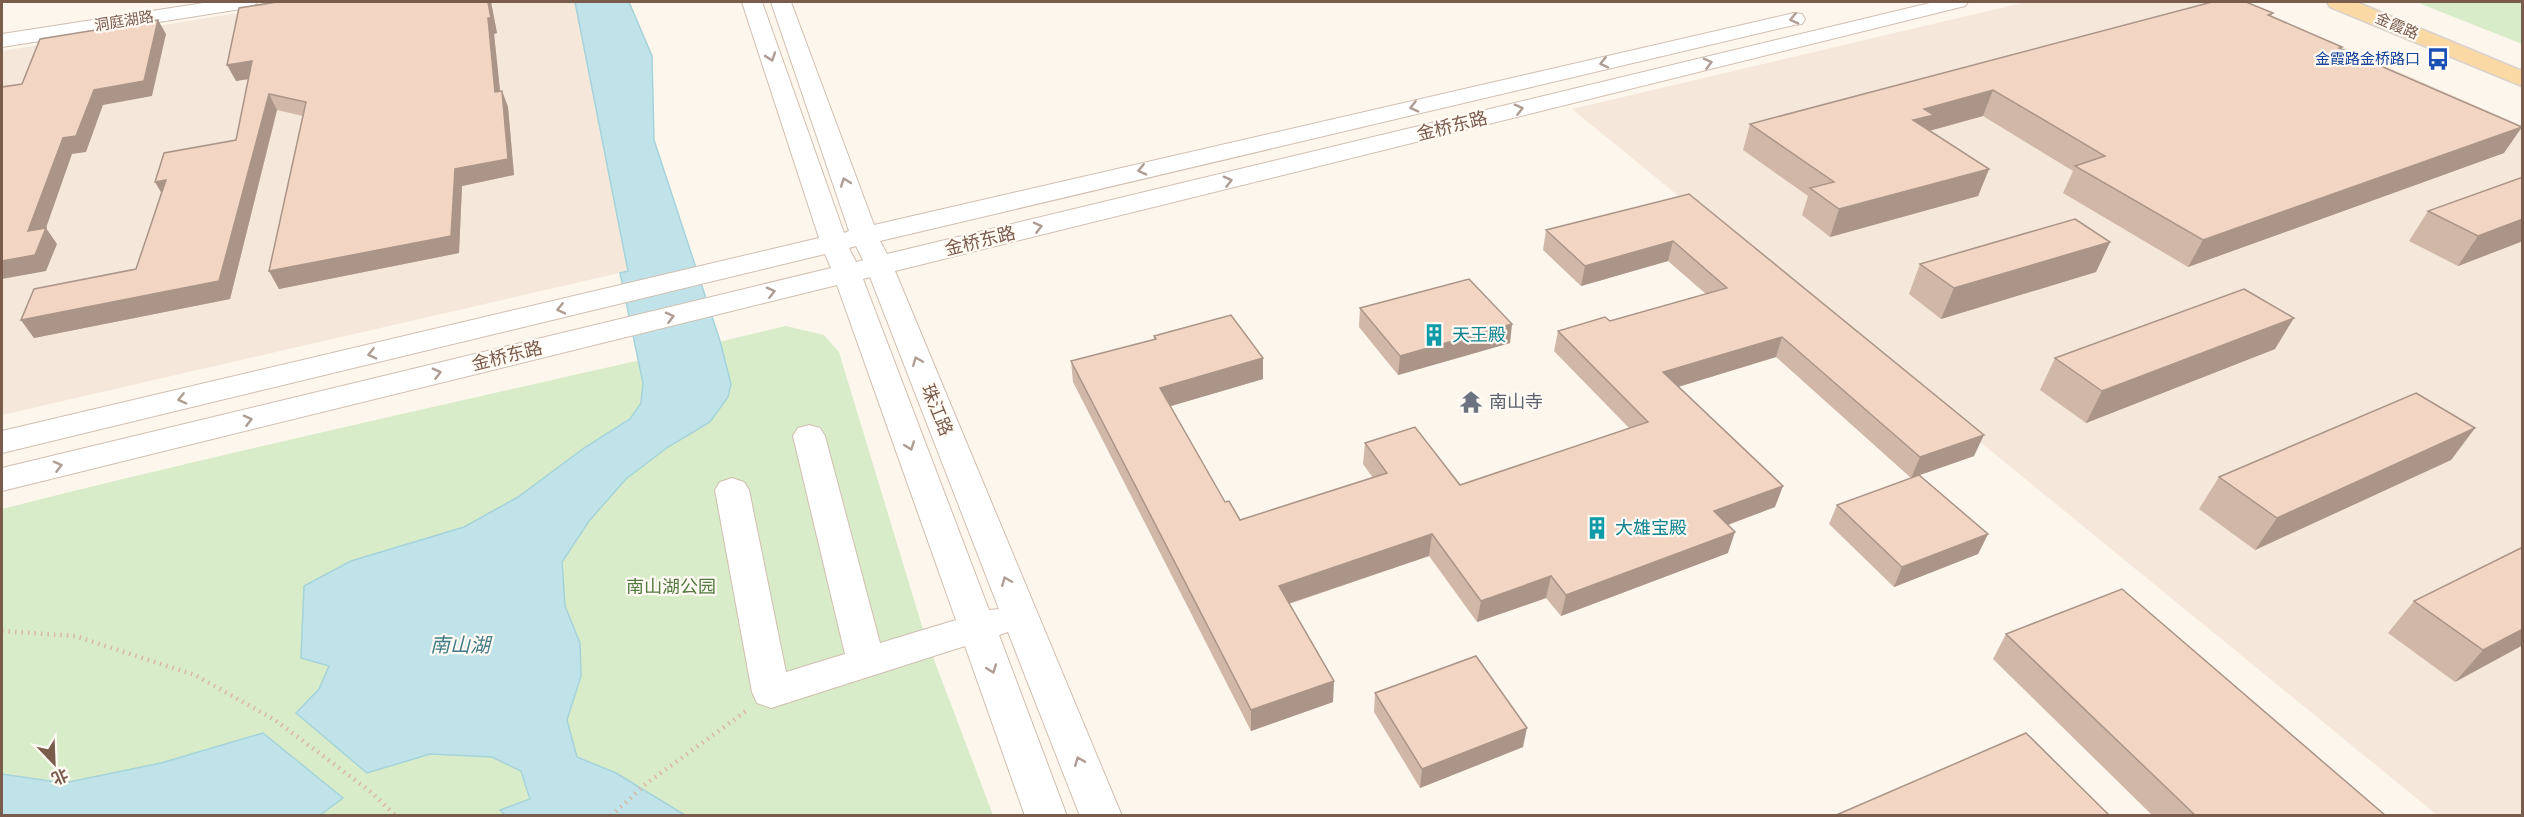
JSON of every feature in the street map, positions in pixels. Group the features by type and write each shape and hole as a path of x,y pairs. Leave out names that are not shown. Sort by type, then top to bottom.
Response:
{"main road":[{"name":"金霞路","path":"2338,2 2523,79"},
{"name":"金霞路","path":"2374,2 2523,63"}],"street":[{"name":"洞庭湖路","path":"2,41 247,2"},
{"name":"珠江路","path":"752,2 856,255 1019,614 1101,816"},
{"name":"珠江路","path":"781,2 856,255 1046,816"},
{"name":"金桥东路","path":"2,480 715,306 856,255 1114,176 1871,2"},
{"name":"金桥东路","path":"2,442 705,274 856,255 1958,2"},
{"path":"809,436 866,663"},
{"path":"732,490 771,692 1019,614"}],"path":[{"path":"2,631 75,636 195,675 275,720 371,792 396,816"},
{"path":"611,816 647,783 771,692"}],"shaded area":[{"path":"305,2 575,2 628,271 2,415 2,51"},
{"path":"2026,2 2242,2 2522,126 2522,815 2437,815 1572,109"}],"green space":[{"path":"2416,2 2522,2 2522,44"},
{"name":"南山湖公园","path":"786,326 824,335 839,352 925,636 993,815 2,816 2,509 197,461"}],"water":[{"name":"南山湖","path":"575,2 629,2 652,56 654,140 720,341 731,384 728,397 710,422 668,447 626,479 589,521 562,562 565,606 580,643 581,676 567,720 577,757 616,773 685,815 505,815 500,810 530,799 521,771 492,757 430,754 367,773 296,713 319,689 329,666 301,658 304,586 351,561 464,527 518,497 584,448 630,419 641,403 643,383 620,273 628,271"},
{"path":"263,733 343,798 320,815 2,815 2,774 64,783 161,763"}],"building":[{"path":"277,2 488,2 495,92 502,91 508,159 455,169 451,236 269,271 306,102 269,94 219,281 21,320 34,289 136,269 166,180 155,182 164,153 236,140 252,61 227,65 239,8"},
{"path":"2212,2 2246,2 2273,13 2268,15 2342,47 2339,48 2522,127 2203,240 2075,166 2105,156 1993,90 1924,109 1934,115 1913,120 1989,169 1839,209 1810,188 1834,182 1750,124"},
{"path":"158,20 144,81 94,90 76,136 63,138 28,231 46,228 35,255 2,261 2,87 22,84 40,39"},
{"path":"2523,177 2523,219 2478,236 2428,211"},
{"path":"1689,194 1984,435 1920,457 1782,337 1663,372 1783,486 1714,511 1735,532 1566,595 1551,576 1481,601 1432,534 1279,586 1334,681 1251,710 1071,361 1156,339 1154,336 1231,315 1263,358 1160,388 1225,502 1229,501 1240,520 1387,473 1365,443 1415,427 1460,485 1648,422 1558,331 1605,317 1610,321 1727,288 1673,241 1585,266 1546,230"},
{"path":"2075,219 2110,242 1954,288 1920,264"},
{"path":"1469,279 1512,324 1400,356 1360,308"},
{"path":"2244,289 2294,318 2102,391 2055,358"},
{"path":"2416,393 2475,428 2277,518 2219,477"},
{"path":"1919,475 1988,534 1902,567 1837,505"},
{"path":"2523,547 2523,629 2483,650 2414,601"},
{"path":"2122,589 2386,816 2196,816 2006,634"},
{"path":"1476,656 1527,728 1422,769 1375,693"},
{"path":"2026,733 2110,816 1834,816"}],"place":[{"name":"金霞路金桥路口","path":"2438,59"},
{"name":"天王殿","path":"1434,335"},
{"name":"南山寺","path":"1471,402"},
{"name":"大雄宝殿","path":"1597,528"}]}
